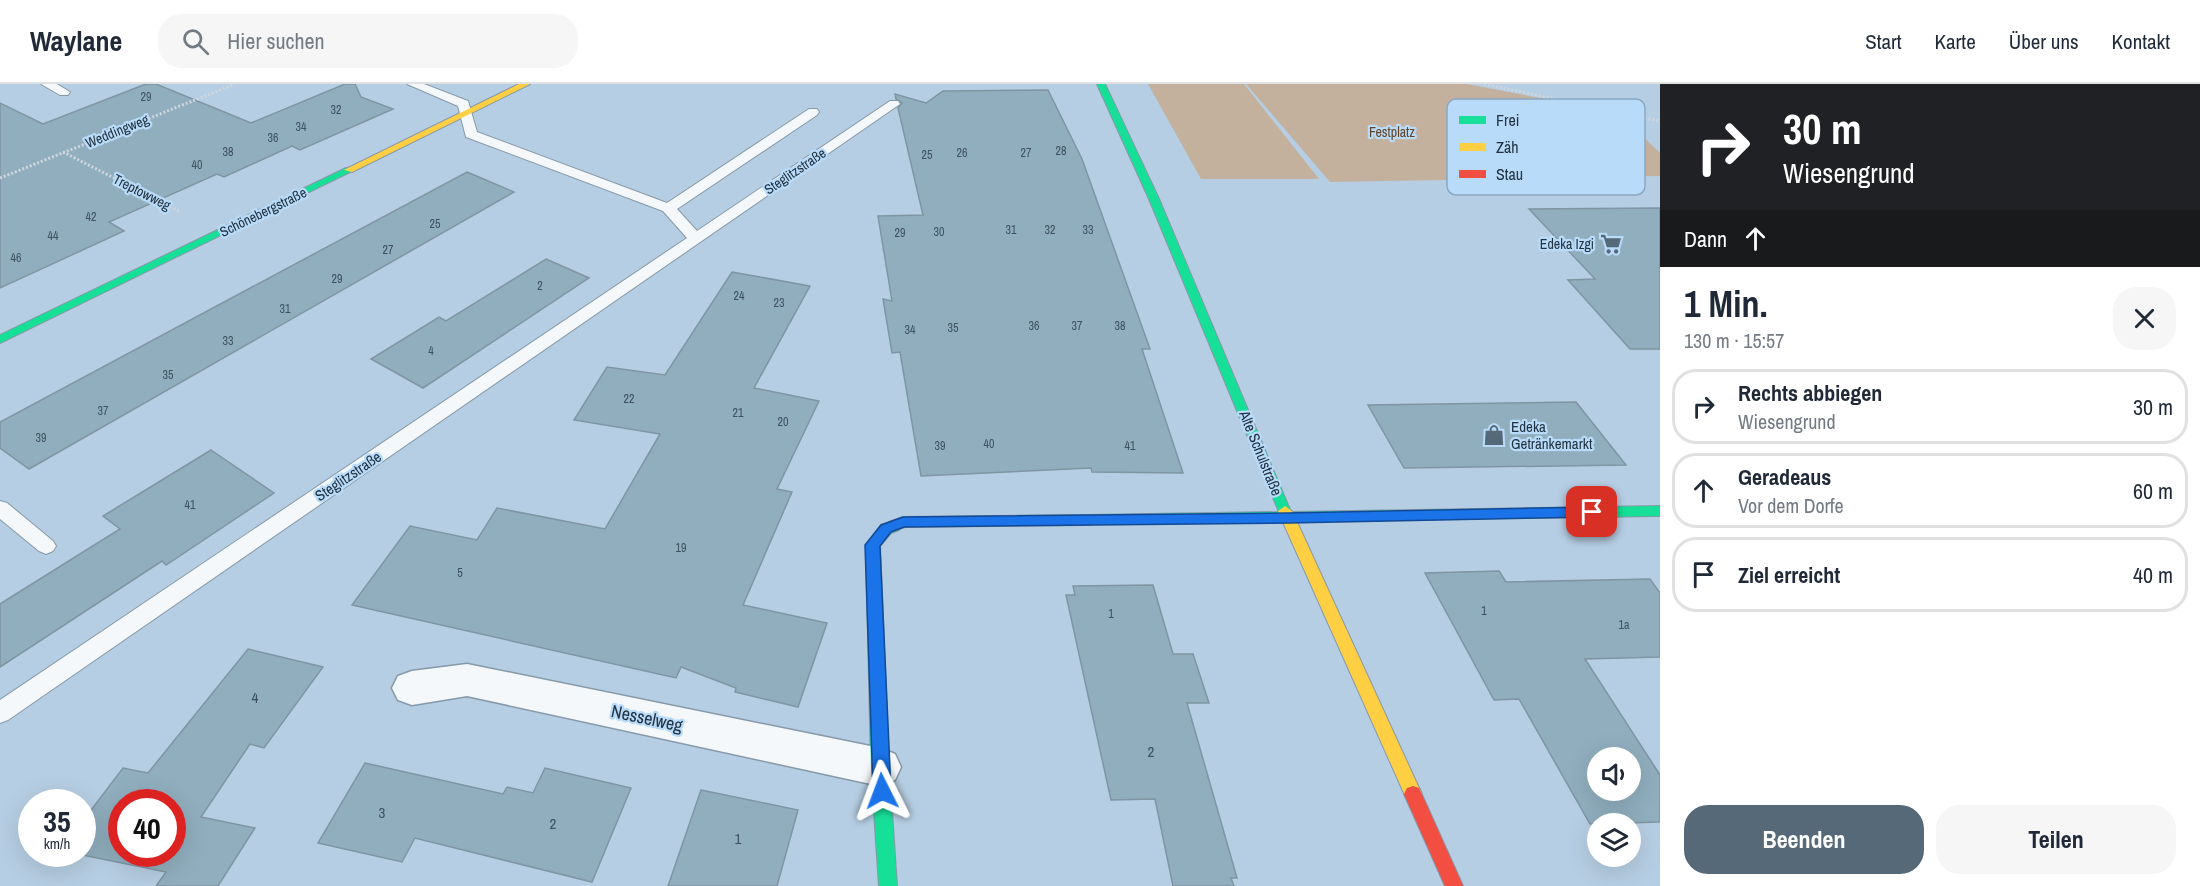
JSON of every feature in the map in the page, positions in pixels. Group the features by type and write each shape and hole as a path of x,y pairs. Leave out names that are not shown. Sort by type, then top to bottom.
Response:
{"street":[{"name":"Schönebergstraße","path":"0,339 526,84"},
{"name":"Alte Schulstraße","path":"1101,84 1154,199 1288,518 1454,886"},
{"path":"888,886 880,767 873,545 886,529 903,522 1660,511"},
{"name":"Nesselweg","path":"412,688 467,680 880,767"}],"lane":[{"path":"47,84 64,92"},
{"path":"413,84 464,104 471,134 668,208 696,239"},
{"name":"Steglitzstraße","path":"0,713 894,104"},
{"path":"668,208 813,112"},
{"path":"0,508 46,546"}],"path":[{"name":"Weddingweg","path":"0,178 235,84"},
{"path":"1484,84 1553,99"},
{"path":"1645,119 1660,122"},
{"name":"Treptowweg","path":"63,152 221,233"}],"green space":[{"path":"1148,84 1244,84 1319,179 1201,179"},
{"name":"Festplatz","path":"1246,84 1467,84 1546,99 1447,99 1447,180 1330,182"},
{"path":"1645,138 1660,153 1660,176 1645,176"}],"building":[{"path":"146,84 156,84 251,123 345,84 355,84 361,97 393,109 300,150 292,146 224,177 217,174 109,222 124,231 0,288 0,103 43,124"},
{"path":"1048,90 1082,159 1150,349 1142,349 1183,473 1092,472 1091,468 921,476 900,352 892,353 883,299 892,301 878,216 923,215 898,108 902,103 896,99 895,94 926,103 943,91"},
{"path":"467,172 514,192 29,469 0,448 0,422"},
{"name":"Edeka Izgi","path":"1660,208 1660,349 1630,349 1568,280 1595,279 1529,209"},
{"path":"546,259 589,278 423,388 371,359 439,317 446,321"},
{"path":"732,272 810,286 754,388 819,401 777,489 792,492 743,605 827,623 798,707 735,692 736,688 681,667 676,678 352,605 410,526 477,540 497,508 605,529 660,434 574,420 607,367 665,375"},
{"name":"Edeka Getränkemarkt","path":"1576,402 1626,465 1404,468 1368,405"},
{"path":"211,450 274,493 166,565 162,561 0,667 0,604 120,529 103,516"},
{"path":"1499,571 1506,582 1650,579 1660,593 1660,657 1585,659 1660,775 1660,822 1641,823 1641,813 1587,813 1587,819 1519,699 1494,700 1425,573"},
{"path":"1153,585 1173,654 1193,654 1209,703 1187,703 1237,878 1231,878 1234,886 1173,886 1155,799 1111,800 1066,595 1075,595 1073,586"},
{"path":"248,649 323,667 264,748 250,744 201,817 255,828 218,886 156,886 166,872 141,867 186,867 186,789 108,789 108,860 96,858 96,804 123,768 148,773"},
{"path":"365,763 503,794 507,787 533,793 545,768 631,788 592,882 415,838 402,862 318,843"},
{"path":"701,790 798,810 777,886 668,886"}],"traffic: fast":[{"path":"1101,84 1154,199 1285,511"},
{"path":"0,339 349,170"},
{"path":"1088,520 1660,511"},
{"path":"888,886 880,767 873,545 886,529 894,526"}],"traffic: slow":[{"path":"349,170 526,84"},
{"path":"1285,511 1413,794"}],"traffic: jam":[{"path":"894,526 903,522 1088,520"},
{"path":"1413,794 1454,886"}],"place":[{"name":"Edeka Izgi","path":"1611,244"},
{"name":"Edeka Getränkemarkt","path":"1494,435"}],"route":[{"path":"882,791 873,545 886,529 903,522 1592,512"}]}
